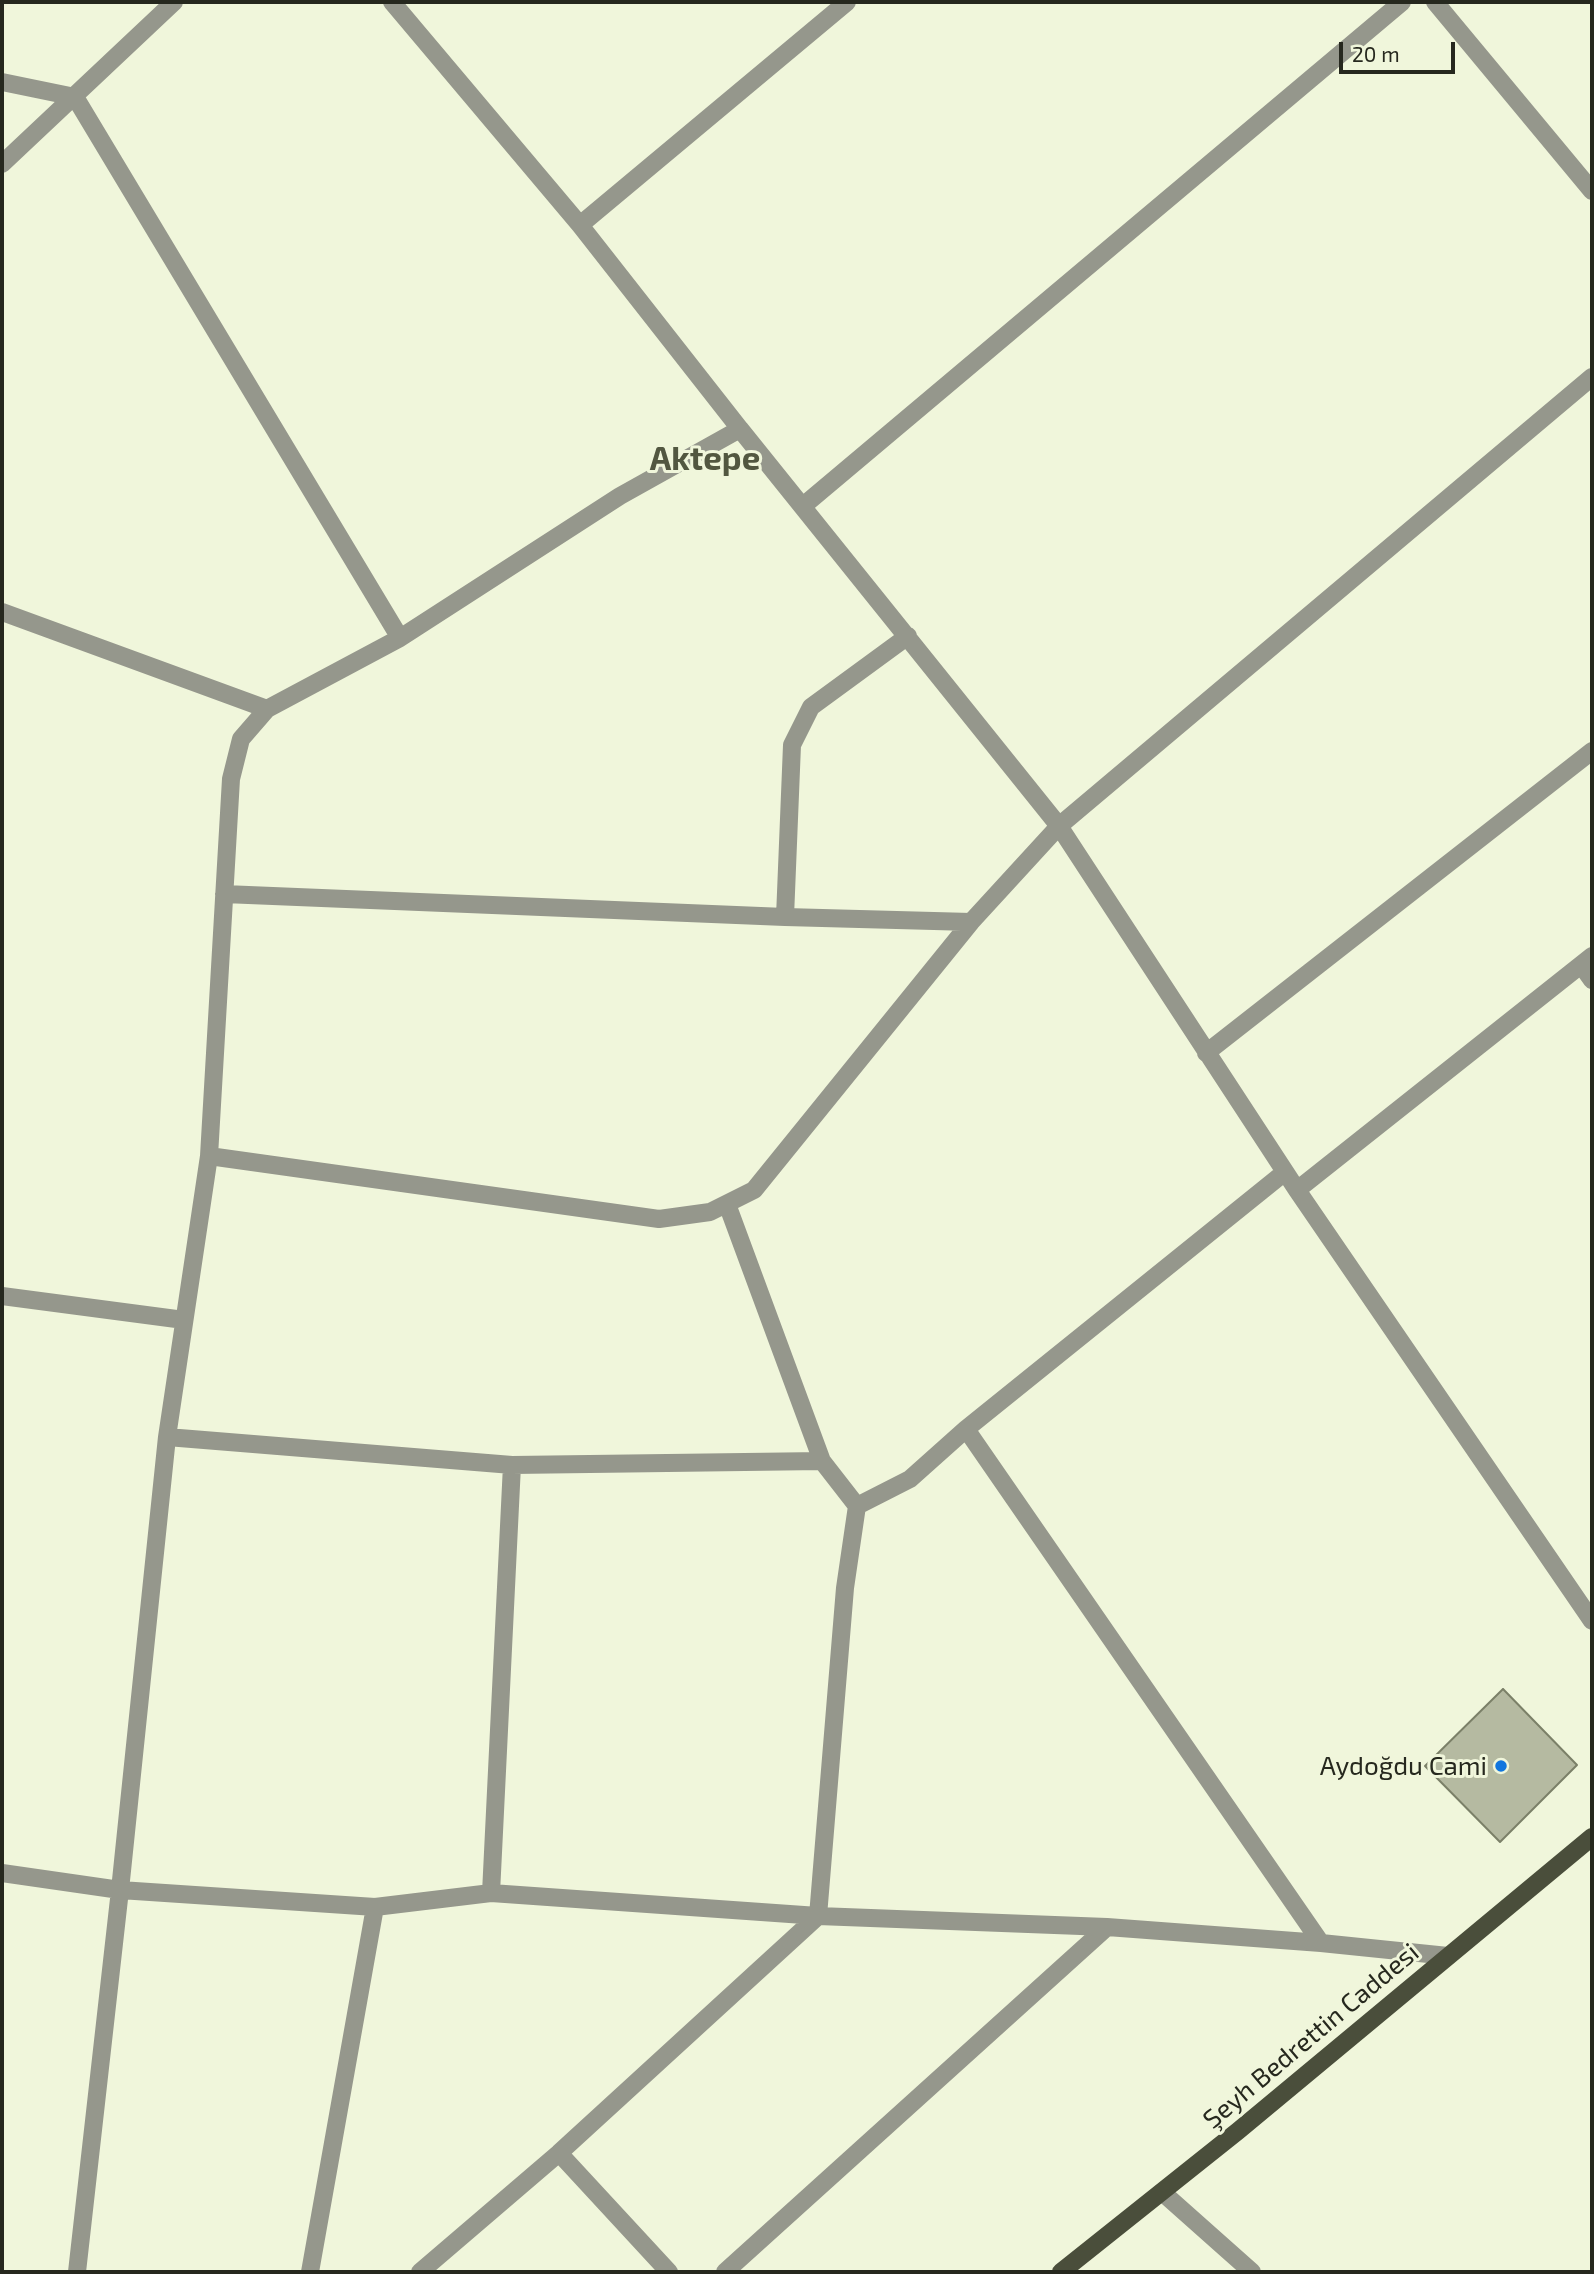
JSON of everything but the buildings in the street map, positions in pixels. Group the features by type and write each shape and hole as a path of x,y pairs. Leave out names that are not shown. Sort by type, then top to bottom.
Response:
{"main road":[{"name":"Şeyh Bedrettin Caddesi","path":"1061,2272 1592,1837"}],"street":[{"path":"2,164 174,2"},
{"path":"392,2 579,225 1059,825 1297,1190 1592,1621"},
{"path":"579,225 847,2"},
{"path":"803,506 1402,2"},
{"path":"1436,2 1592,191"},
{"path":"2,82 75,97 400,638"},
{"path":"208,1156 659,1219 710,1212 754,1190 971,922 1059,825 1592,377"},
{"path":"77,2272 167,1437 208,1156 231,779 242,739 267,709 400,638 620,496 740,429"},
{"path":"2,612 267,709"},
{"path":"785,917 792,745 811,707 908,636"},
{"path":"1206,1053 1592,751"},
{"path":"224,894 971,922"},
{"path":"1297,1190 1589,967"},
{"path":"857,1506 910,1479 966,1429 1285,1172"},
{"path":"420,2272 559,2153 818,1916 845,1588 857,1506 822,1461 727,1204"},
{"path":"2,1296 184,1320"},
{"path":"966,1429 1321,1943"},
{"path":"167,1437 512,1465 822,1461"},
{"path":"491,1893 512,1465"},
{"path":"2,1873 120,1890 375,1907 491,1893 818,1916 1107,1927 1321,1943 1448,1956"},
{"path":"310,2272 375,1907"},
{"path":"725,2272 1107,1927"},
{"path":"559,2153 669,2272"},
{"path":"1161,2192 1252,2272"}],"place":[{"name":"Aydoğdu Cami","path":"1501,1766"}],"district":[{"name":"Aktepe","path":"705,459"}]}
